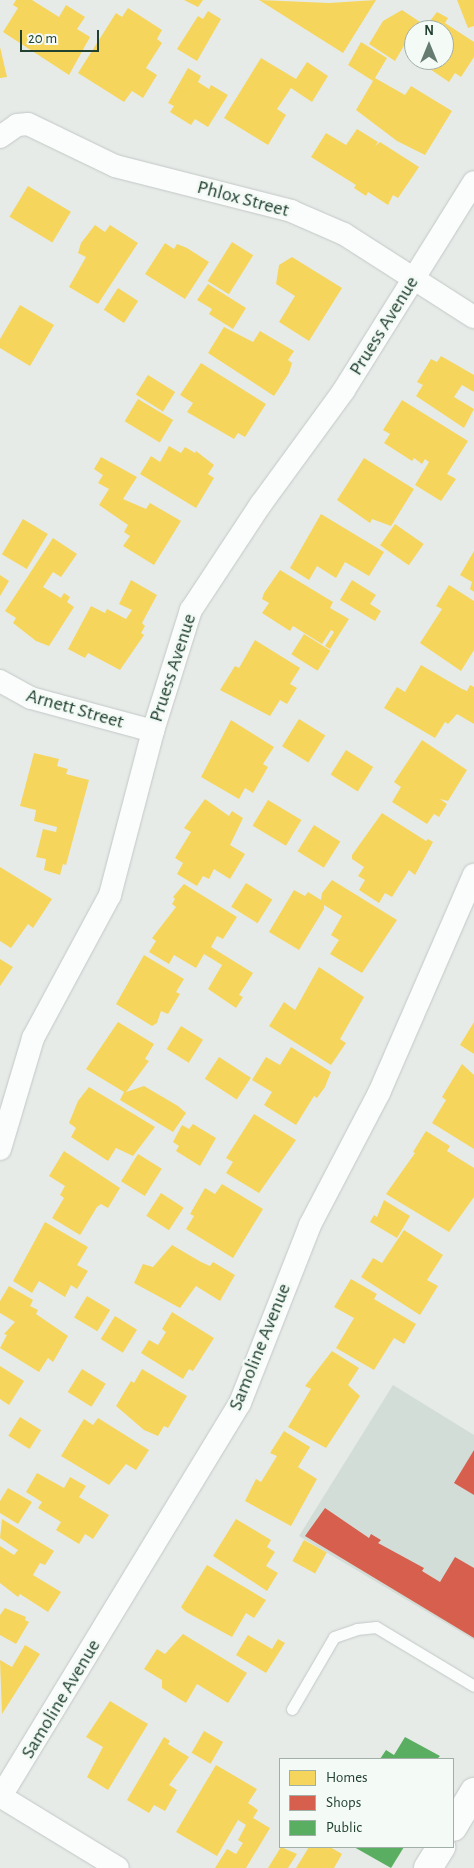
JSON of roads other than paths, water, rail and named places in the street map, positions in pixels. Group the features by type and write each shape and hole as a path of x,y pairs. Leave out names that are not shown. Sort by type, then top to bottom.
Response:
{"main road":[{"path":"454,1825 474,1792"},
{"path":"428,1868 440,1848"}],"street":[{"name":"Phlox Street","path":"0,137 17,125 28,124 115,166 291,211 344,234 474,317"},
{"name":"Pruess Avenue","path":"0,1145 33,1038 110,895 153,731 191,610 261,504 344,390 474,182"},
{"name":"Arnett Street","path":"0,681 31,698 153,731"},
{"name":"Samoline Avenue","path":"0,1796 240,1403 310,1224 379,1093 474,874"},
{"path":"0,1796 118,1868"}],"lane":[{"path":"292,1709 334,1637 357,1629 376,1627 474,1686"}]}
